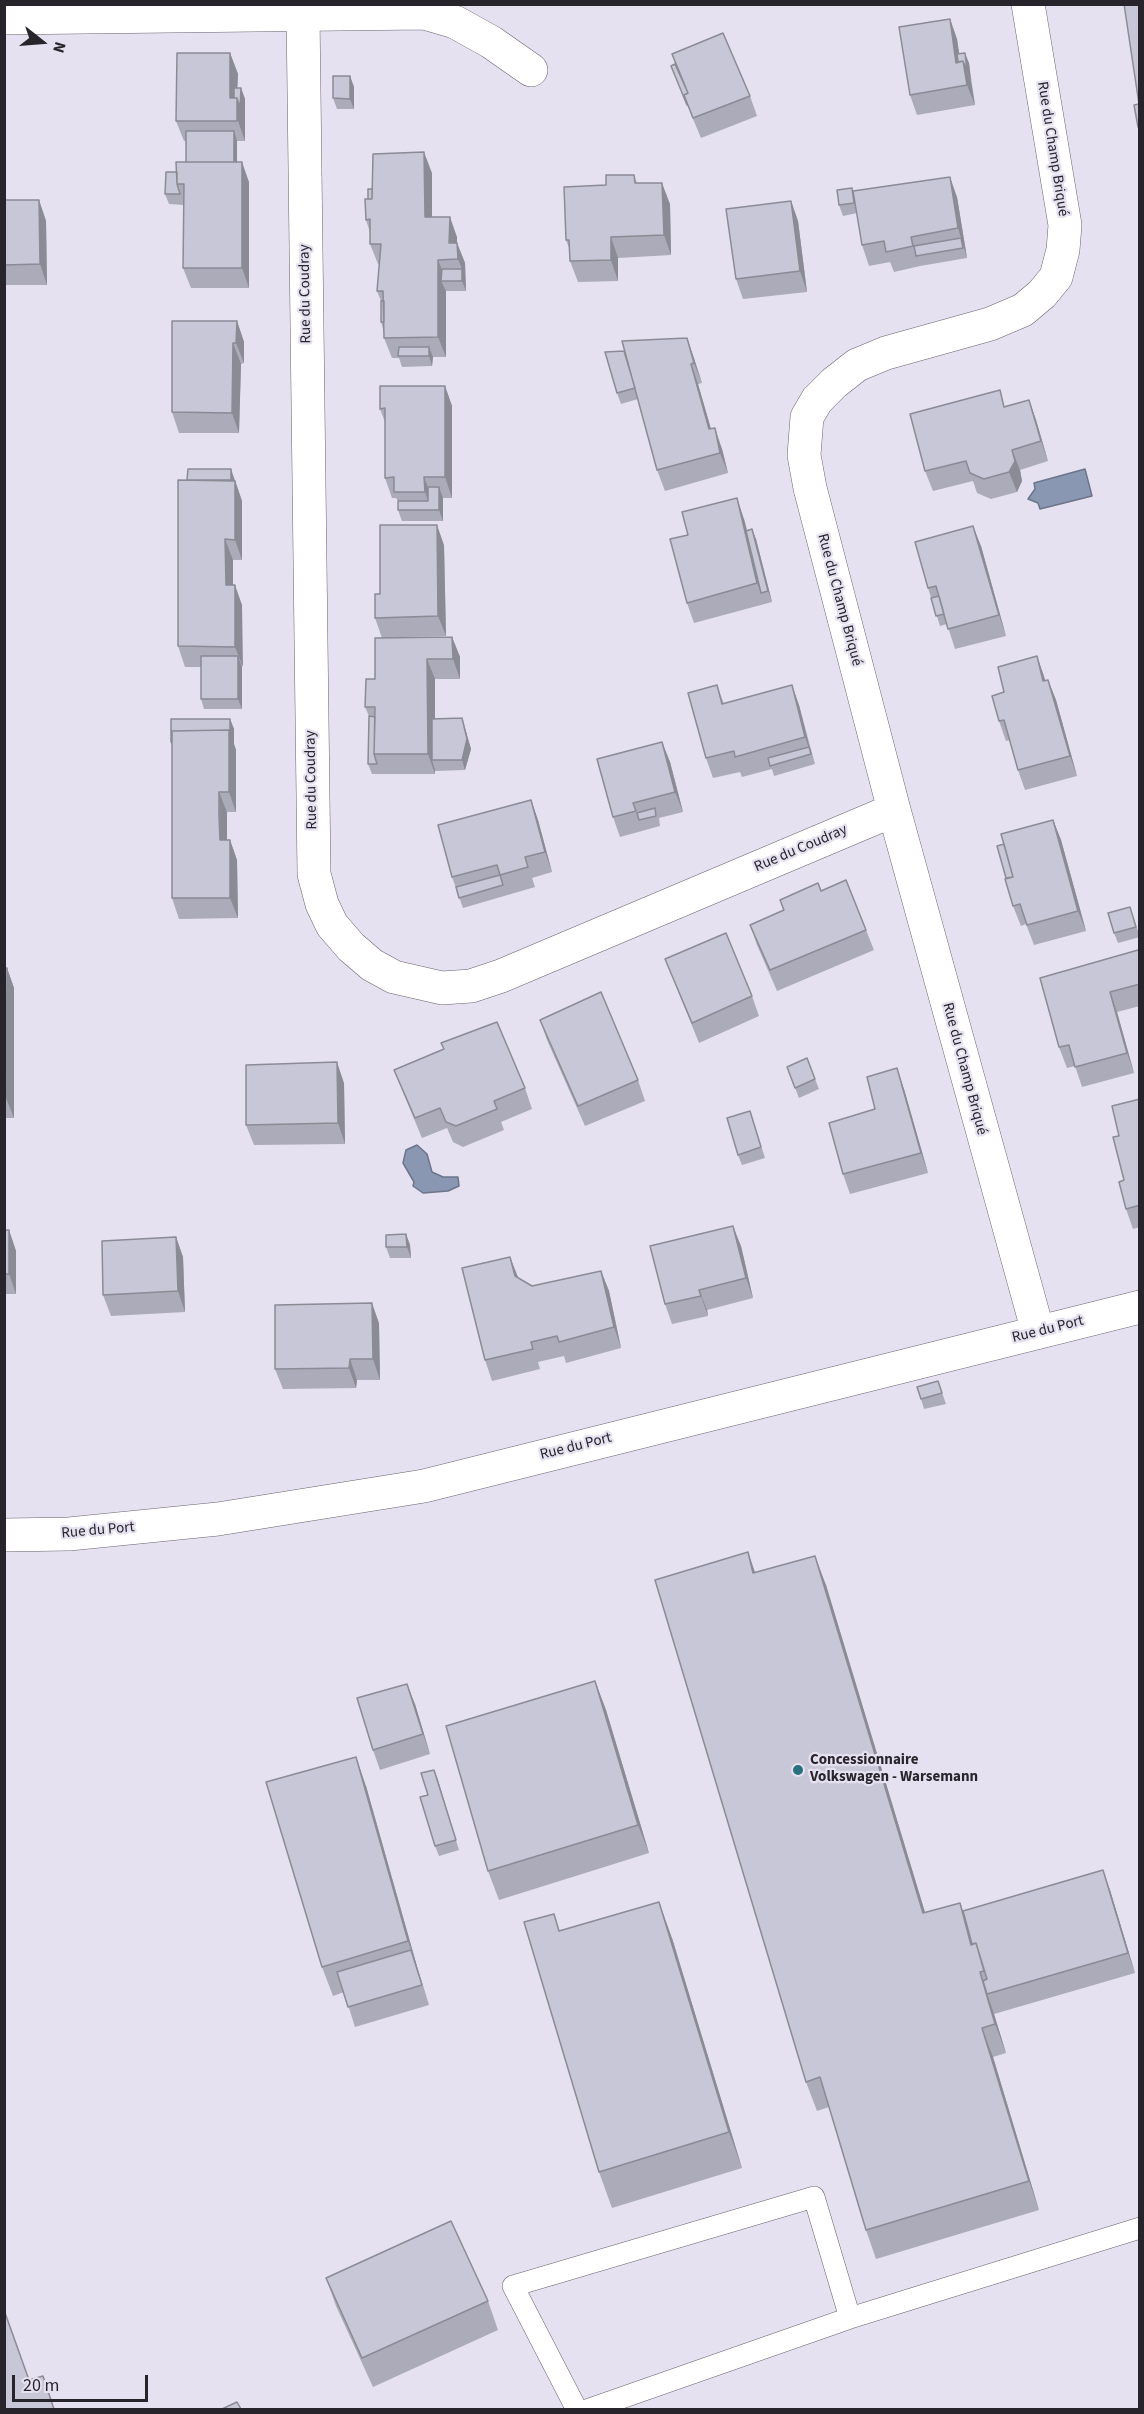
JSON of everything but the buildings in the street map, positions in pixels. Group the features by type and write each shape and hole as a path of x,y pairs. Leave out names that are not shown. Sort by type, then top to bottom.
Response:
{"street":[{"name":"Rue du Champ Briqué","path":"1028,4 1065,225 1063,250 1056,277 1042,294 1023,310 990,324 886,353 857,365 817,400 807,417 804,455 810,488 894,810 1038,1332"},
{"name":"Rue du Coudray","path":"303,13 314,874 322,904 332,925 351,947 372,965 394,977 442,988 471,986 501,976 894,810"},
{"path":"4,18 424,13 455,22 531,70"},
{"name":"Rue du Port","path":"4,1535 69,1534 218,1519 424,1486 1140,1308"}],"lane":[{"path":"577,2409 513,2286 814,2197 850,2318"},
{"path":"587,2409 850,2318 1140,2228"}],"water":[{"path":"1085,469 1092,496 1040,509 1038,503 1028,499 1035,489 1034,483"},
{"path":"417,1145 427,1154 432,1172 443,1177 458,1177 459,1186 448,1191 423,1193 413,1186 414,1182 403,1163 406,1150"}],"place":[{"name":"Concessionnaire Volkswagen - Warsemann","path":"798,1770"}]}
